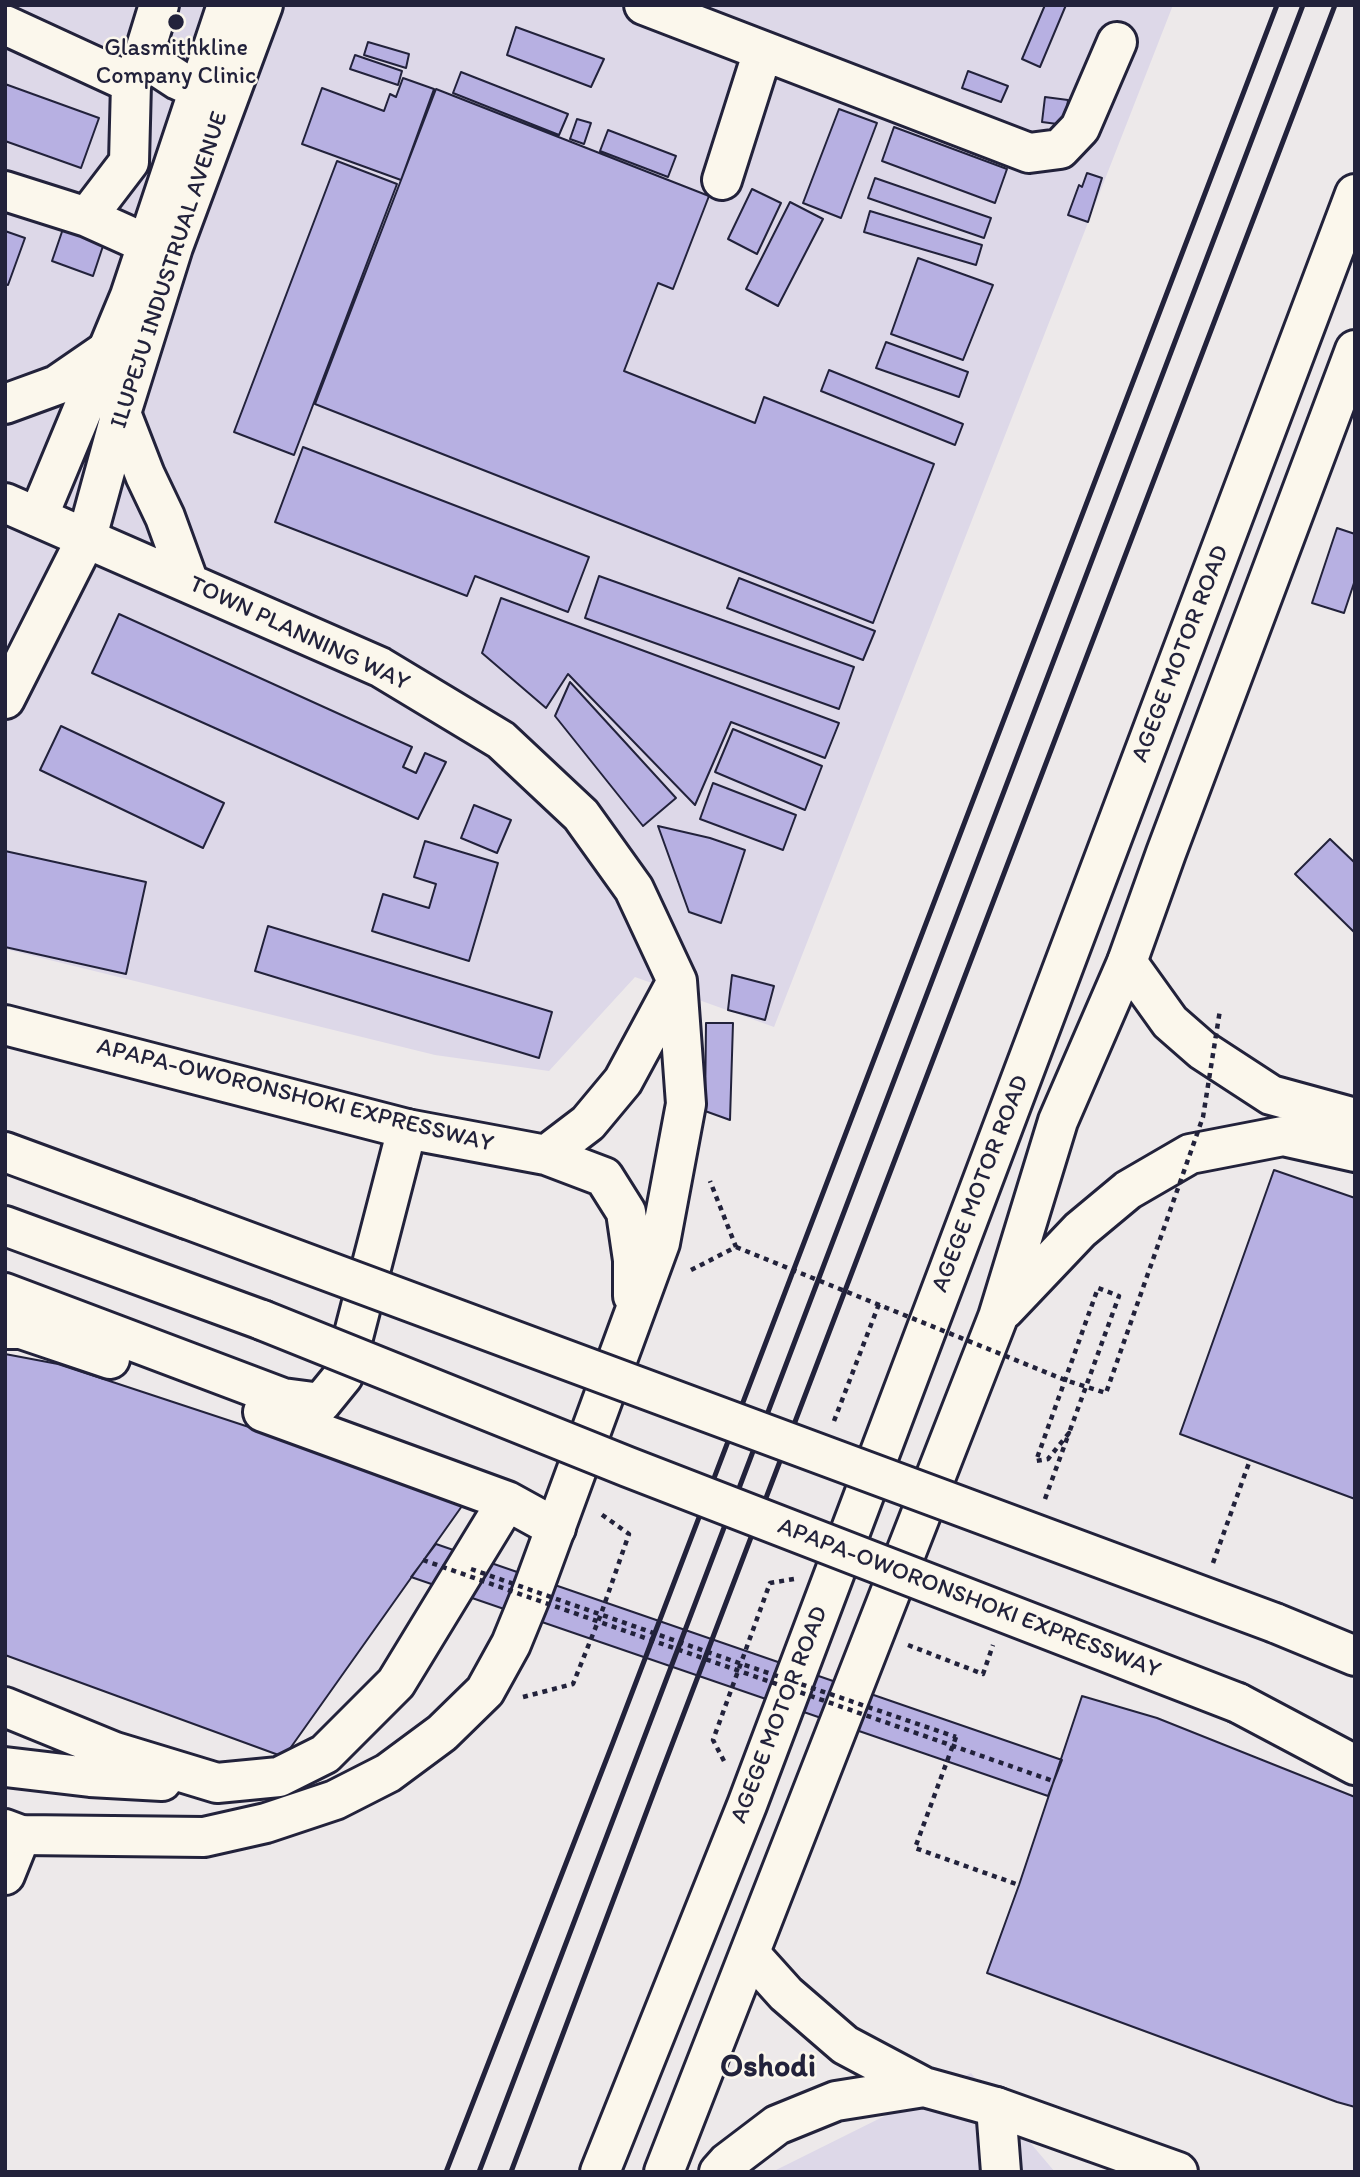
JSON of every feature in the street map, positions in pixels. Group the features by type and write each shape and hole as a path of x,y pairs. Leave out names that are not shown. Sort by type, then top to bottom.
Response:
{"main road":[{"path":"87,217 130,162 137,70 159,5"},
{"name":"ILUPEJU INDUSTRUAL AVENUE","path":"22,510 105,352 130,296 227,5"},
{"name":"ILUPEJU INDUSTRUAL AVENUE","path":"5,699 87,537 121,412 173,247 263,5"},
{"path":"644,5 1028,153 1060,149 1080,128 1117,42"},
{"path":"5,26 137,70 178,80 198,89"},
{"path":"722,180 764,51"},
{"path":"5,191 87,217 147,244"},
{"name":"AGEGE MOTOR ROAD","path":"600,2172 747,1805 1341,271 1355,194"},
{"name":"AGEGE MOTOR ROAD","path":"664,2172 998,1317 1058,1121 1127,962 1355,350"},
{"path":"5,404 57,385 105,352"},
{"path":"121,412 189,583"},
{"name":"TOWN PLANNING WAY","path":"22,510 380,667 501,740 582,815 634,889 677,981"},
{"path":"1127,962 1170,1022 1202,1050 1271,1095 1355,1118"},
{"path":"546,1155 588,1124 623,1081 677,981"},
{"path":"5,1875 13,1832 204,1837 266,1823 335,1800 388,1773 442,1733 485,1691 511,1644 660,1244 686,1104 677,981"},
{"name":"APAPA-OWORONSHOKI EXPRESSWAY","path":"5,1025 407,1129 546,1155 604,1177 626,1212 633,1260 632,1319"},
{"path":"5,1293 283,1398 321,1403 343,1376 407,1129"},
{"path":"998,1317 1080,1230 1128,1190 1190,1154 1283,1136 1355,1152"},
{"path":"5,1152 1275,1623 1355,1657"},
{"name":"APAPA-OWORONSHOKI EXPRESSWAY","path":"5,1226 262,1320 628,1467 1355,1747"},
{"path":"10,1328 273,1415 508,1500 556,1528"},
{"path":"5,1767 90,1777 217,1783 279,1777 325,1754 396,1683 508,1500"},
{"path":"1275,1623 1355,1641"},
{"path":"1238,1703 1355,1765"},
{"path":"5,1707 115,1752 217,1783"},
{"path":"750,1954 786,1994 845,2045 924,2087 996,2107 1178,2172"},
{"path":"719,2172 777,2125 835,2101 924,2087"},
{"path":"996,2107 1000,2172"}],"path":[{"path":"736,1247 1065,1380 1106,1393 1203,1117 1220,1010"},
{"path":"1036,1461 1098,1288 1119,1296 1069,1433"},
{"path":"845,1389 878,1304"},
{"path":"573,1684 629,1534"},
{"path":"423,1560 1053,1781"},
{"path":"471,1569 956,1737 915,1848 1019,1885"},
{"path":"713,1740 770,1583"}],"shaded area":[{"path":"5,5 1173,5 774,1027 635,977 549,1071 435,1055 5,949"},
{"path":"971,2073 1055,2172 772,2172"}],"building":[{"path":"1045,5 1066,5 1040,67 1022,59"},
{"path":"516,27 604,59 591,87 507,55"},
{"path":"368,42 409,54 406,68 364,55"},
{"path":"355,55 402,71 398,85 350,69"},
{"path":"968,71 1008,86 1001,102 962,88"},
{"path":"461,72 568,114 559,135 453,93"},
{"path":"403,78 434,89 401,180 302,144 322,88 384,111 390,94 396,97"},
{"path":"5,84 99,118 81,168 5,141"},
{"path":"436,89 709,196 673,289 658,283 624,371 755,423 764,397 934,464 873,623 315,404"},
{"path":"1045,97 1068,100 1065,125 1042,122"},
{"path":"839,109 877,123 841,218 803,203"},
{"path":"577,119 591,123 584,144 570,139"},
{"path":"894,127 1007,169 995,203 882,161"},
{"path":"608,130 676,156 668,177 600,151"},
{"path":"337,161 397,184 294,455 234,432"},
{"path":"1087,173 1102,178 1088,222 1068,215 1079,185 1082,187"},
{"path":"875,178 991,218 984,238 868,198"},
{"path":"752,189 781,203 757,254 728,239"},
{"path":"790,202 823,219 778,306 746,289"},
{"path":"870,211 982,245 976,265 864,232"},
{"path":"66,220 107,234 93,276 52,261"},
{"path":"5,231 25,238 8,285 5,284"},
{"path":"918,258 993,285 963,360 891,334"},
{"path":"886,342 968,372 959,397 876,368"},
{"path":"829,370 963,424 955,445 821,391"},
{"path":"303,447 589,557 568,612 475,576 467,596 275,522"},
{"path":"1337,528 1355,534 1355,580 1344,613 1312,603"},
{"path":"599,576 854,667 839,709 585,618"},
{"path":"739,578 875,631 863,660 727,608"},
{"path":"501,598 839,723 825,758 731,722 695,805 568,674 546,708 482,653"},
{"path":"119,614 412,747 403,767 416,773 425,753 446,762 418,819 92,673"},
{"path":"570,682 676,798 643,826 555,716"},
{"path":"61,726 224,803 203,848 40,770"},
{"path":"733,729 822,766 805,810 715,772"},
{"path":"713,783 796,815 783,850 700,819"},
{"path":"474,805 511,820 497,853 461,838"},
{"path":"658,826 710,838 745,850 721,923 689,912"},
{"path":"1330,839 1355,863 1355,933 1295,874"},
{"path":"425,841 498,863 469,961 372,931 383,894 429,908 436,884 414,877"},
{"path":"5,851 146,882 126,974 5,947"},
{"path":"268,926 552,1012 539,1058 255,971"},
{"path":"732,975 774,986 765,1020 728,1010"},
{"path":"706,1023 733,1023 730,1120 705,1111"},
{"path":"1274,1170 1355,1198 1355,1499 1180,1434"},
{"path":"5,1354 58,1364 467,1499 284,1757 5,1655"},
{"path":"436,1544 1062,1760 1048,1796 411,1577"},
{"path":"1082,1696 1157,1718 1355,1797 1355,2107 987,1973"}],"railway":[{"path":"446,2172 612,1745 1277,5"},
{"path":"479,2172 1303,5"},
{"path":"511,2172 1335,5"}],"place":[{"name":"Glasmithkline Company Clinic","path":"176,22"}],"district":[{"name":"Oshodi","path":"768,2068"}]}
